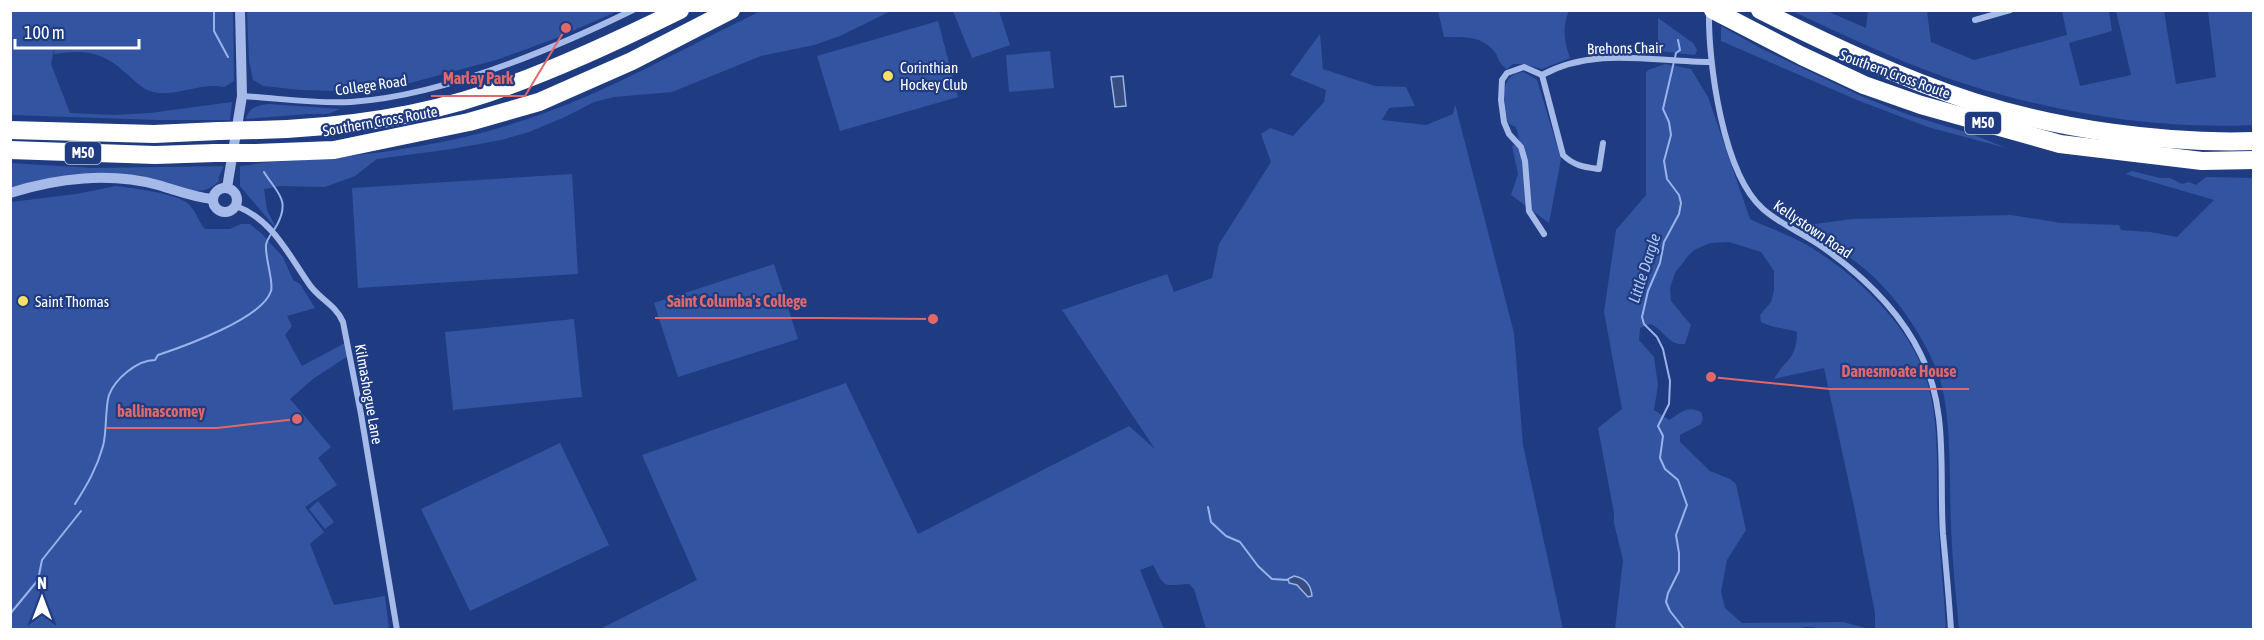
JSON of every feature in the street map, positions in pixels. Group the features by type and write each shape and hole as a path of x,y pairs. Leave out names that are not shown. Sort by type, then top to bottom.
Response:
{"highway":[{"name":"Southern Cross Route","path":"10,130 154,134 259,130 369,121 425,110 486,94 569,62 680,10"},
{"name":"Southern Cross Route","path":"10,150 155,155 345,148 457,125 539,102 632,61 731,10"},
{"name":"Southern Cross Route","path":"1711,10 1864,85 1921,105 2060,144 2202,161 2253,160"},
{"name":"Southern Cross Route","path":"1760,10 1870,63 1976,103 2068,125 2108,131 2198,140 2253,141"}],"street":[{"path":"226,188 242,96 240,10"},
{"name":"College Road","path":"242,96 329,102 377,99 403,94 499,67 560,44 633,10"},
{"name":"Kellystown Road","path":"1711,10 1711,62 1725,132 1738,171 1748,192 1763,209 1824,248 1875,290 1905,327 1926,366 1935,393 1939,425 1943,533 1951,630"},
{"path":"1975,20 2010,10"},
{"name":"Brehons Chair","path":"1542,75 1561,65 1579,61 1626,57 1711,62"},
{"path":"1544,234 1529,211 1526,161 1521,147 1509,134 1504,122 1500,100 1502,80 1507,72 1524,67 1542,75 1563,155 1570,162 1581,167 1599,169 1603,143"},
{"path":"10,193 43,184 106,178 158,185 212,199"},
{"path":"226,188 236,194 236,206 230,212 221,212 214,207 212,199 216,192 226,188"},
{"name":"Kilmashogue Lane","path":"236,206 251,213 275,233 309,285 337,310 343,322 361,414 397,630"}],"shaded area":[{"path":"247,10 618,11 554,39 496,60 376,92 301,90 263,86 253,80 249,60"},
{"path":"11,11 233,11 234,81 224,87 215,86 168,93 150,91 102,57 85,52 54,54 55,44 51,64 70,113 115,115 150,113 232,102 230,120 11,115"},
{"path":"761,11 891,11 840,36 814,45 761,56 672,92 614,97 594,102 529,132 501,140 377,159 355,176 325,187 281,186 264,189 267,210 278,231 240,186 240,166 407,148 507,126 596,92"},
{"path":"953,11 999,11 1010,45 972,58"},
{"path":"1438,11 1569,11 1565,22 1565,34 1570,58 1542,69 1513,64 1507,69 1485,43 1473,38 1444,37"},
{"path":"1792,11 1827,11 1866,28 1868,11 1927,11 1931,42 1974,60 2067,35 2062,11 2109,11 2112,31 2069,43 2080,86 2131,75 2116,11 2164,11 2176,84 2216,77 2208,11 2253,11 2253,125 2165,124 2076,112 2031,102 1988,91 1905,62"},
{"path":"1658,18 1693,43 1697,50 1695,55 1658,51"},
{"name":"Corinthian Hockey Club","path":"938,21 958,97 840,131 817,56"},
{"path":"1721,26 1762,49 1861,96 2006,148 1928,127 1857,100 1721,41"},
{"path":"1320,34 1323,69 1375,86 1406,87 1415,106 1389,108 1382,120 1426,125 1453,114 1455,104 1514,333 1523,445 1563,629 1206,629 1194,589 1189,584 1166,584 1160,579 1153,565 1140,570 1164,629 598,630 697,580 642,455 846,383 918,534 1129,426 1155,449 1062,310 1167,274 1174,292 1212,278 1219,244 1271,162 1261,134 1270,128 1293,136 1324,102 1326,90 1290,75"},
{"path":"1050,51 1054,88 1009,92 1006,55"},
{"path":"1665,64 1691,69 1708,97 1750,219 1804,243 1849,274 1883,308 1912,346 1929,388 1935,421 1938,520 1946,629 1875,629 1875,613 1824,368 1774,379 1795,349 1797,332 1761,322 1760,315 1771,302 1774,290 1774,271 1761,252 1729,242 1710,243 1694,250 1675,273 1670,288 1671,301 1691,325 1685,344 1670,340 1650,324 1640,328 1639,340 1654,357 1658,385 1654,410 1669,420 1692,409 1701,412 1703,418 1701,424 1680,435 1680,442 1710,471 1736,484 1746,530 1727,560 1721,592 1725,608 1742,623 1843,622 1869,629 1817,630 1814,627 1803,627 1799,630 1615,629 1623,560 1614,523 1598,428 1622,409 1604,312 1616,230 1646,195 1646,73 1648,70"},
{"path":"1524,72 1537,80 1561,159 1549,223 1511,195 1518,174 1512,146 1520,143 1516,127 1509,124 1507,120 1504,97 1506,83 1510,78"},
{"path":"1123,76 1126,106 1115,107 1111,77"},
{"path":"269,104 340,109 328,114 246,119 254,107"},
{"path":"10,163 93,168 224,166 218,178 220,180 214,186 192,191 128,174 11,188"},
{"path":"2132,171 2160,178 2170,178 2182,184 2189,182 2196,185 2206,177 2253,178 2253,629 1959,629 1954,577 1947,422 1941,382 1935,366 1906,314 1877,280 1850,258 1801,226 1852,219 2011,215 2061,223 2119,225 2121,230 2177,237 2214,200 2125,174"},
{"path":"572,174 578,274 358,288 352,188"},
{"path":"116,186 161,193 186,202 205,229 230,229 241,224 250,224 283,257 293,280 300,284 315,308 287,316 292,326 285,335 302,366 345,343 348,356 313,379 290,399 331,447 318,458 337,485 305,507 324,532 310,544 334,605 385,596 389,629 11,630 11,202 76,194"},
{"path":"774,264 798,339 678,377 654,303"},
{"path":"574,319 582,397 453,410 445,332"},
{"path":"560,443 609,545 470,611 421,509"},
{"path":"318,501 334,522 325,529 309,509"},
{"path":"1294,576 1307,583 1312,596 1308,597 1297,585 1289,583 1288,579"}],"waterway":[{"path":"214,10 214,31 228,57"},
{"name":"Little Dargle","path":"1678,40 1680,50 1676,53 1663,109 1669,122 1671,135 1664,161 1667,179 1679,195 1681,203 1679,214 1664,242 1660,263 1648,291 1642,317 1644,324 1657,337 1663,349 1670,381 1669,404 1658,426 1663,436 1660,458 1665,469 1678,480 1687,505 1676,535 1679,571 1666,602 1685,630"},
{"path":"75,504 98,462 104,440 109,395 121,377 141,363 155,360 158,355 204,338 239,321 265,301 271,291 266,245 283,209 280,196 264,172"},
{"path":"1208,507 1211,522 1226,536 1240,542 1258,566 1272,579 1288,580"},
{"path":"10,614 38,580 42,560 81,511"}],"place":[{"name":"Marlay Park","path":"566,28"},
{"name":"Corinthian Hockey Club","path":"888,76"},
{"name":"Saint Thomas","path":"23,301"},
{"name":"Saint Columba's College","path":"933,319"},
{"name":"Danesmoate House","path":"1711,377"},
{"name":"ballinascorney","path":"297,419"}]}
